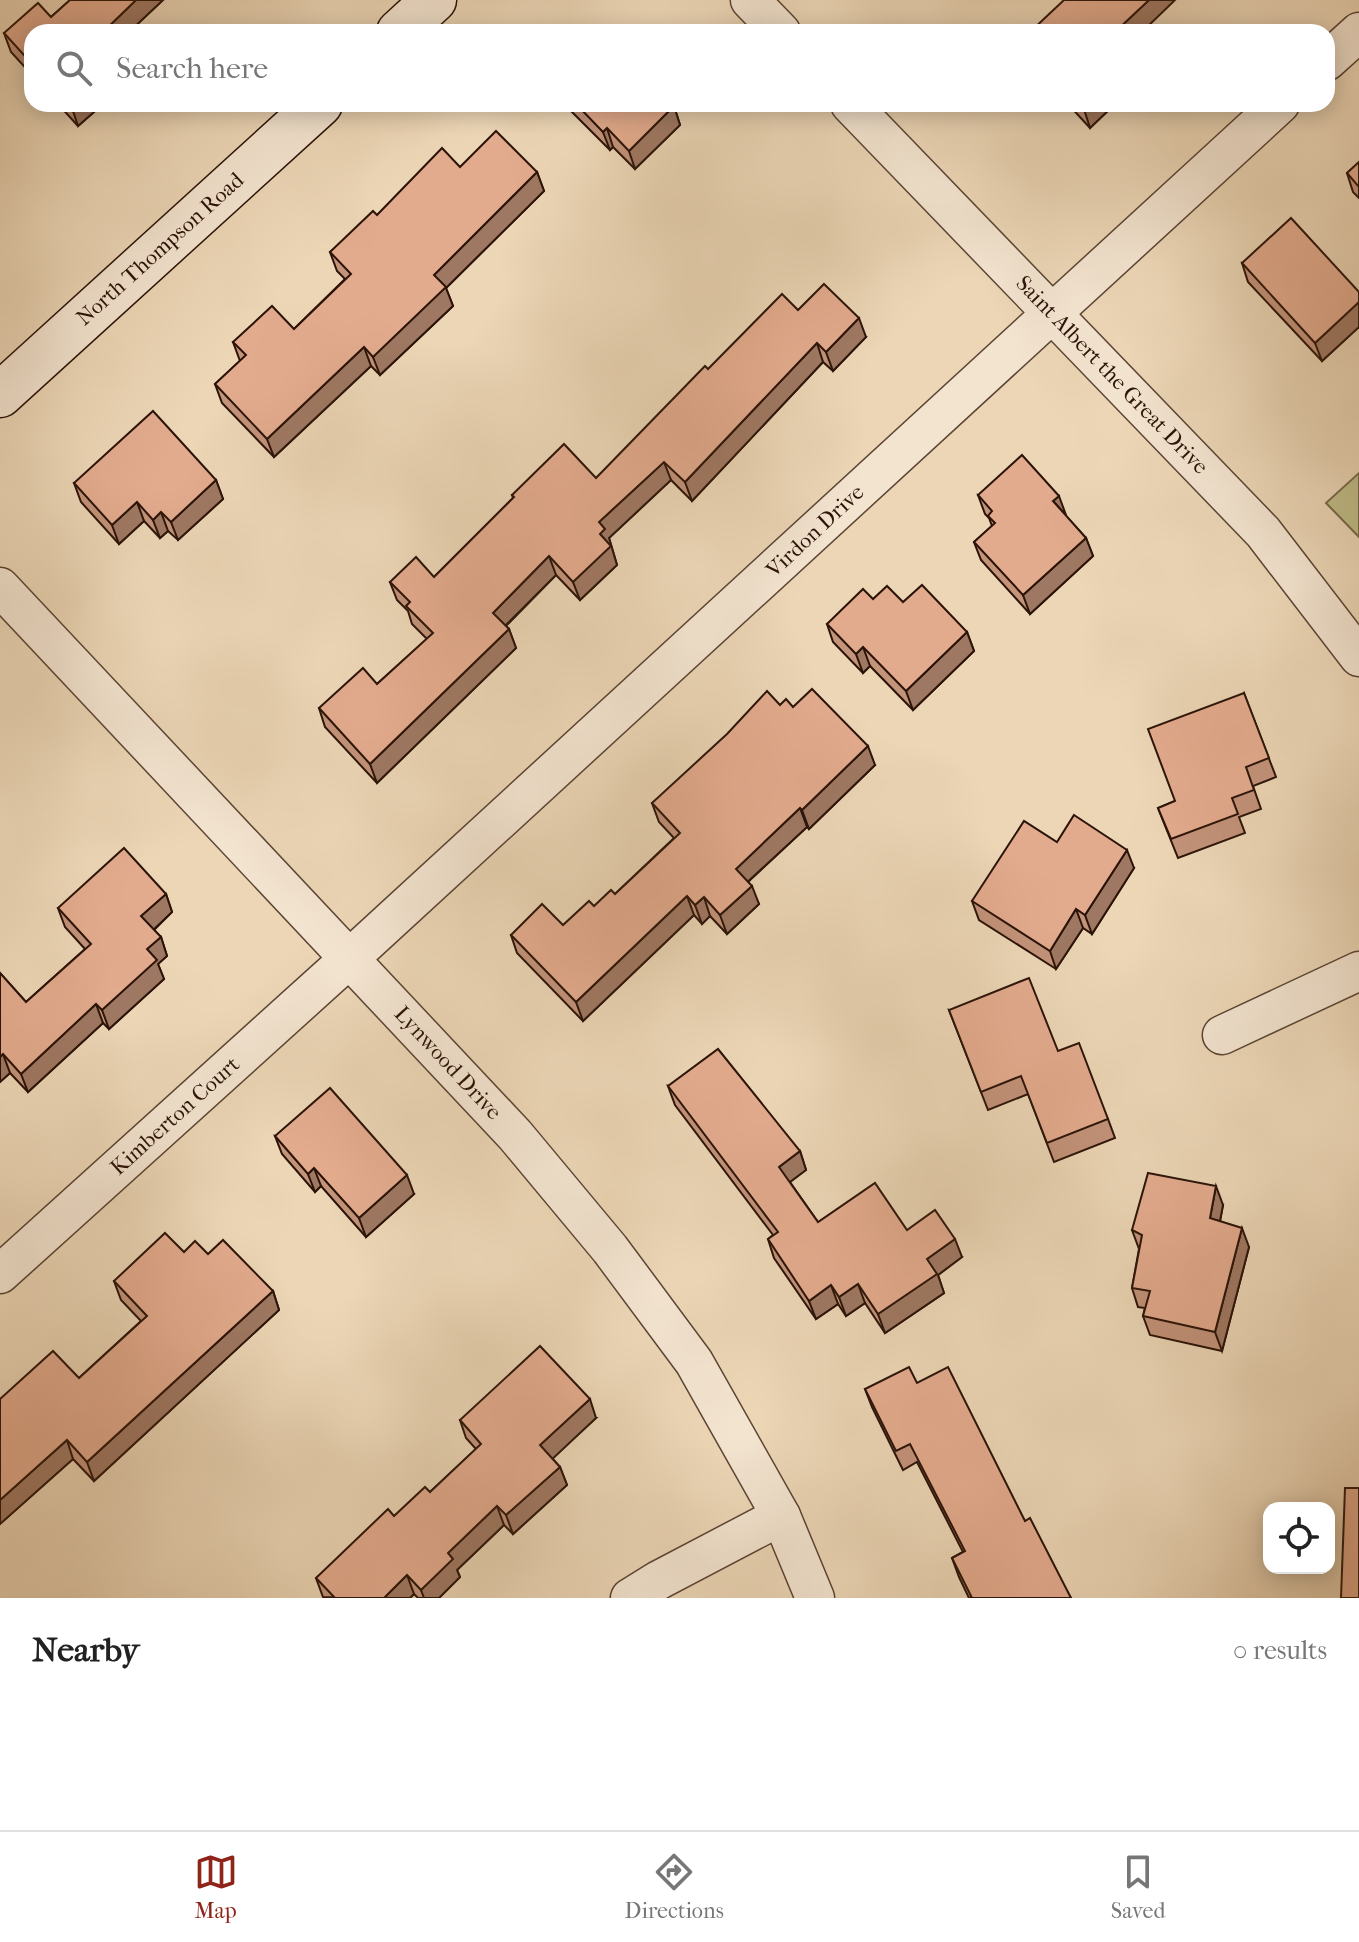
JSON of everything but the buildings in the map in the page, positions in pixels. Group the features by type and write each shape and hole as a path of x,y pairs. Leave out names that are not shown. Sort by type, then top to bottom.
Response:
{"street":[{"path":"408,24 434,0"},
{"path":"750,0 773,24"},
{"path":"1335,54 1359,32"},
{"name":"North Thompson Road","path":"0,395 311,112"},
{"name":"Saint Albert the Great Drive","path":"858,112 1263,532 1359,657"},
{"name":"Virdon Drive","path":"351,957 1271,112"},
{"name":"Lynwood Drive","path":"0,587 351,957 515,1135 610,1249 694,1362 781,1516 815,1598"},
{"name":"Kimberton Court","path":"0,1274 351,957"},
{"path":"1222,1035 1359,971"},
{"path":"630,1598 781,1516"}],"shaded area":[{"path":"1359,473 1359,537 1326,503"}]}
